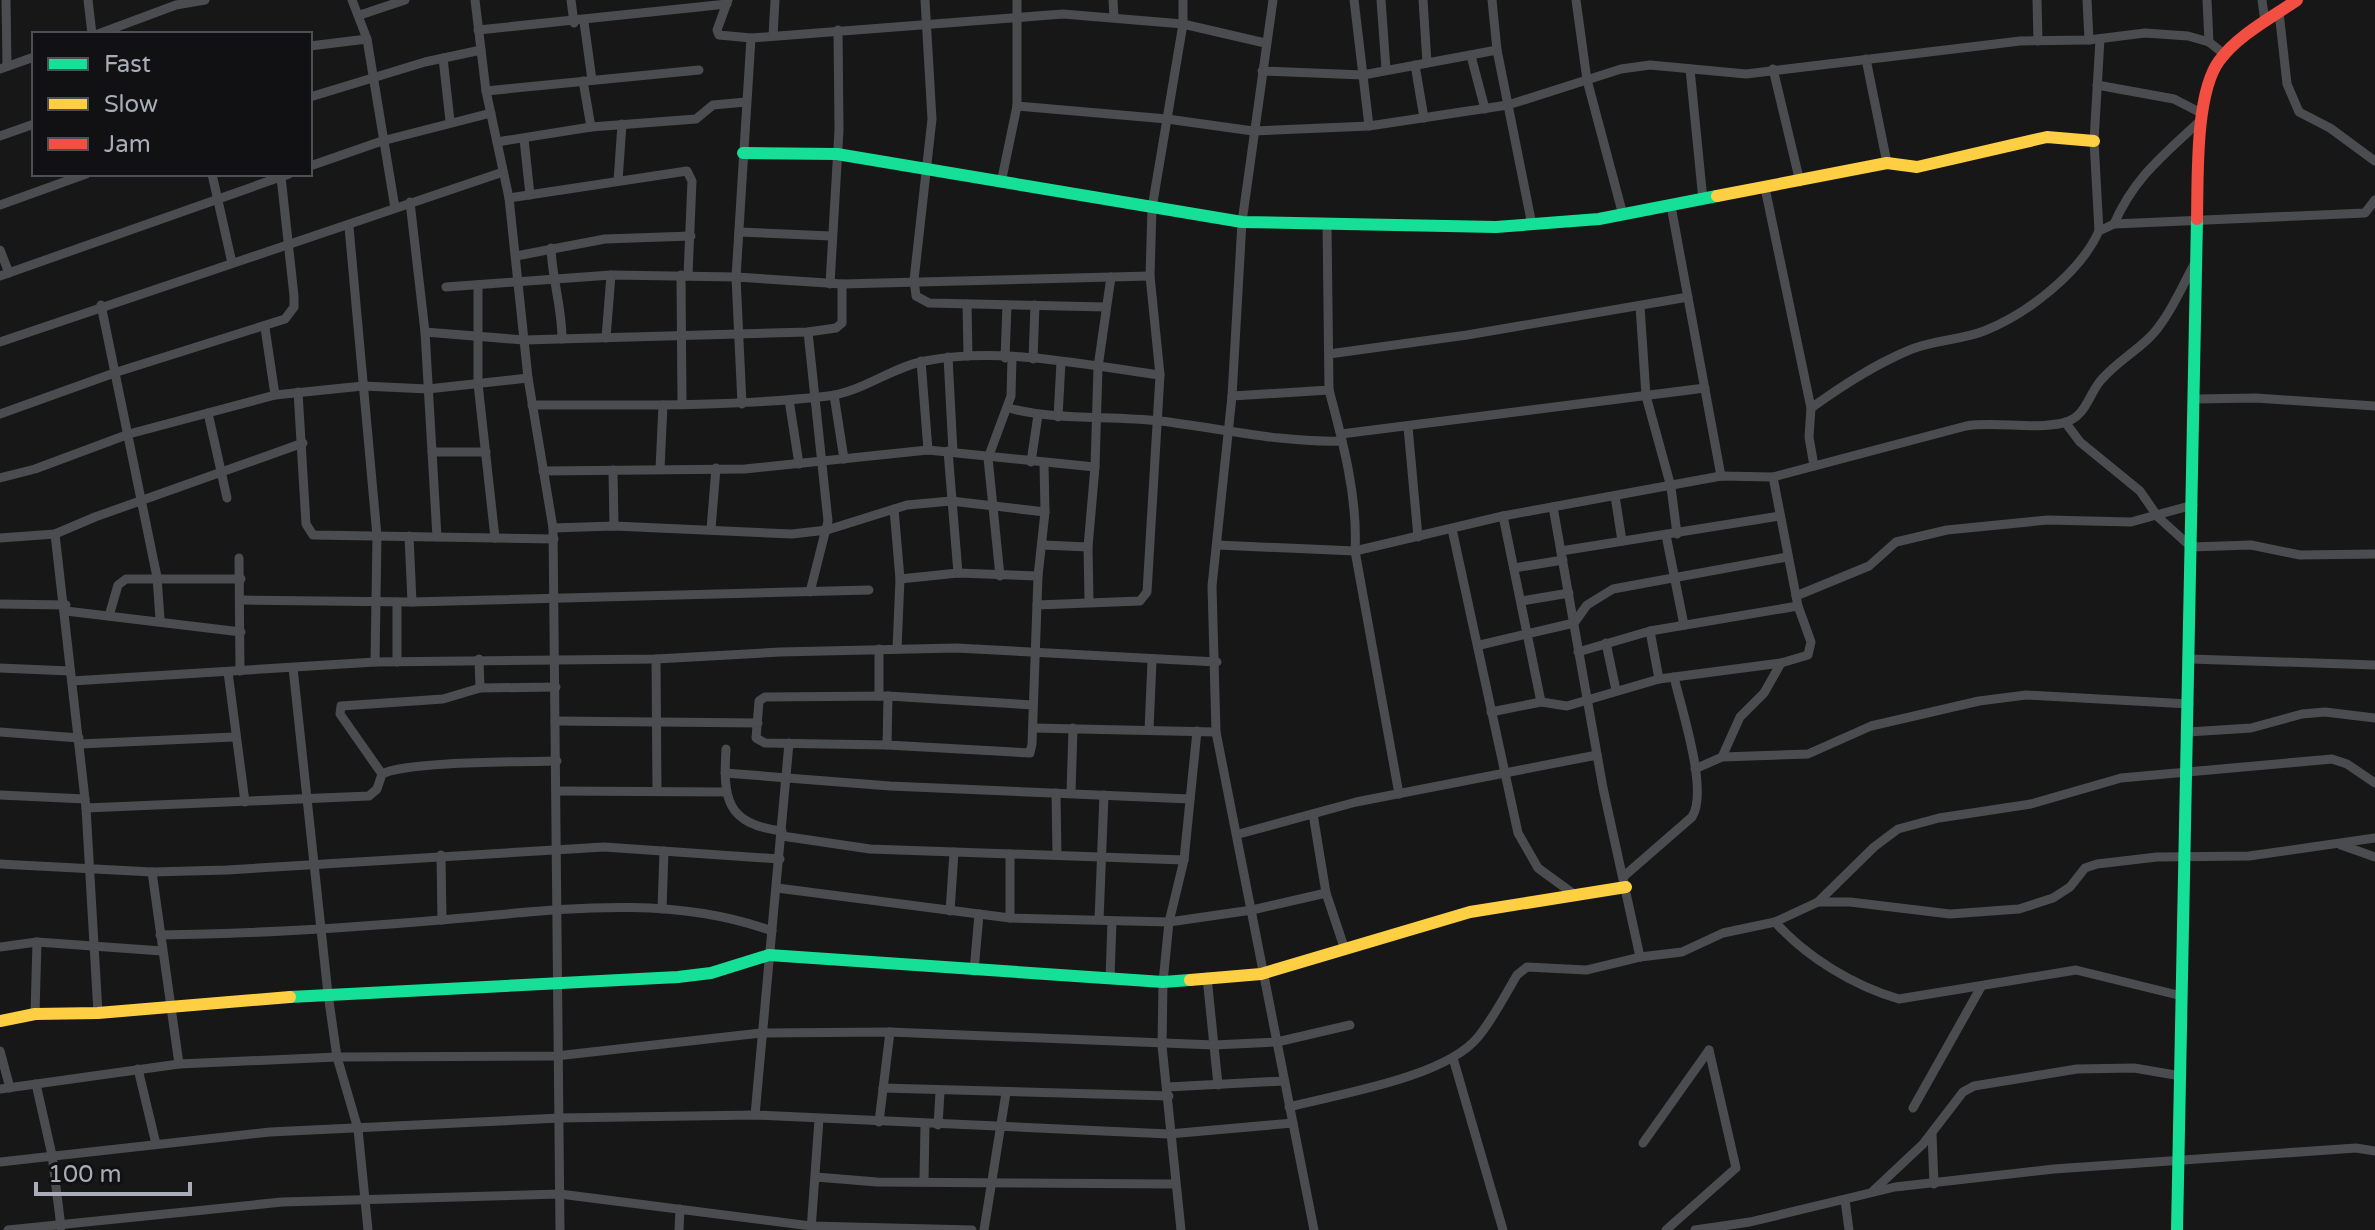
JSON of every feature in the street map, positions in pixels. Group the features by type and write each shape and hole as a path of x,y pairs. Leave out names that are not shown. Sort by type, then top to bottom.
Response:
{"street":[{"path":"6,0 4,68 32,58"},
{"path":"88,0 95,32"},
{"path":"101,32 176,5 205,0"},
{"path":"352,0 367,39 395,208"},
{"path":"360,15 405,0"},
{"path":"475,0 486,91 509,198 528,378 554,534 556,1056 560,1118 560,1230"},
{"path":"571,0 579,22 591,127"},
{"path":"773,36 775,0"},
{"path":"925,0 932,96 928,170 914,280 916,296 921,301 967,304 1106,307"},
{"path":"1001,183 1017,106 1017,0"},
{"path":"1113,0 1114,17"},
{"path":"1037,605 1140,601 1147,592 1160,375 1150,276 1152,208 1183,24 1183,0"},
{"path":"1273,0 1242,222 1232,396 1212,586 1217,662 1216,732 1239,834 1261,974 1314,1230"},
{"path":"1354,0 1369,126"},
{"path":"1381,0 1386,69"},
{"path":"1423,0 1427,63"},
{"path":"1492,0 1497,50 1532,225"},
{"path":"1576,0 1587,80 1623,215"},
{"path":"2037,0 2038,41"},
{"path":"1811,408 1892,358 1916,347 1984,331 2012,317 2067,273 2091,248 2099,231 2094,141 2097,85 2087,0"},
{"path":"2207,0 2209,42"},
{"path":"2254,0 2264,17"},
{"path":"2262,0 2264,17"},
{"path":"2177,1230 2187,857 2197,218 2203,117 2209,83 2224,54 2264,17 2279,12 2297,0"},
{"path":"478,30 579,22 727,2 717,33 751,38 1018,15 1114,17 1183,24 1265,43"},
{"path":"2279,12 2287,84 2299,112 2330,128 2375,161"},
{"path":"830,284 837,154 838,30"},
{"path":"1017,106 1167,119 1253,131 1369,126 1485,109 1650,65 1727,75 2038,41 2168,34 2209,42 2224,54"},
{"path":"742,404 736,277 751,38"},
{"path":"312,46 367,39"},
{"path":"312,96 481,50"},
{"path":"1262,71 1363,75 1497,50"},
{"path":"1471,56 1485,109"},
{"path":"443,58 450,121"},
{"path":"1866,59 1887,163"},
{"path":"1415,65 1424,118"},
{"path":"1690,69 1703,200"},
{"path":"1773,69 1800,182"},
{"path":"486,91 699,70"},
{"path":"2097,85 2174,99 2203,117"},
{"path":"497,142 591,127 696,119 713,105 746,102"},
{"path":"312,165 450,121 491,113"},
{"path":"2114,224 2128,192 2143,173 2203,117"},
{"path":"618,181 622,124"},
{"path":"0,136 32,125"},
{"path":"743,153 837,154 1242,222 1496,227 1623,215 1887,163 1917,167 2047,137 2065,136 2094,141"},
{"path":"524,139 530,195"},
{"path":"509,198 687,171 692,181 691,236 679,336 682,404"},
{"path":"0,342 101,305 349,227 410,202 503,172"},
{"path":"0,205 80,176"},
{"path":"212,176 232,263"},
{"path":"0,250 4,275 282,176"},
{"path":"0,414 117,372 265,328 285,319 294,307 285,176"},
{"path":"1765,188 1811,408 1809,437 1814,466"},
{"path":"2099,231 2114,224 2197,218 2354,215 2365,213 2375,200"},
{"path":"410,202 425,332 437,537"},
{"path":"1671,206 1721,476"},
{"path":"1327,223 1329,390 1341,437 1354,514 1355,551 1399,794"},
{"path":"349,227 377,536 375,662"},
{"path":"739,232 831,236"},
{"path":"516,256 605,239 691,236"},
{"path":"551,248 552,278 561,306 562,339"},
{"path":"1217,545 1355,551 1503,516 1721,476 1773,477 1966,426 1990,422 2022,427 2065,422 2088,405 2099,382 2115,365 2158,328 2197,259"},
{"path":"446,287 611,275 736,277 830,284 1150,276"},
{"path":"606,338 611,275"},
{"path":"1089,601 1088,547 1095,467 1098,367 1111,277"},
{"path":"425,332 524,340 808,332 836,328 842,323 842,284"},
{"path":"478,286 478,384 495,538"},
{"path":"1329,354 1688,297"},
{"path":"967,304 968,356"},
{"path":"101,305 143,501 157,577 160,619 166,625 241,632"},
{"path":"1000,576 988,458 1008,408 1007,305"},
{"path":"1033,359 1035,305"},
{"path":"1640,306 1646,396 1671,487 1677,534"},
{"path":"265,328 275,395"},
{"path":"808,332 812,398 823,461 827,530 810,592"},
{"path":"532,405 742,404 812,398 834,395 921,361 968,356 1033,359 1160,375"},
{"path":"948,357 951,501 958,573"},
{"path":"921,361 928,450"},
{"path":"1058,417 1061,362"},
{"path":"0,478 90,450 129,434 275,395 363,386 428,389 528,378"},
{"path":"1008,408 1058,417 1157,420 1229,432 1341,437 1705,388"},
{"path":"1232,396 1329,390"},
{"path":"298,392 308,531 321,536 495,538 614,526 792,534 827,530 894,509 951,501 1045,512"},
{"path":"834,395 844,459"},
{"path":"2196,399 2256,398 2375,406"},
{"path":"789,400 799,464"},
{"path":"660,469 663,405"},
{"path":"208,413 227,498"},
{"path":"1031,462 1038,415"},
{"path":"2065,422 2103,464 2140,491 2158,517 2191,547 2251,545 2300,555 2375,554"},
{"path":"1408,427 1418,537"},
{"path":"0,538 55,534 303,443"},
{"path":"543,471 799,464 928,450 1095,467"},
{"path":"432,452 486,452"},
{"path":"1033,705 884,696 765,697 759,701 758,742 887,745 1026,754 1031,749 1033,728 1038,576 1045,512 1044,463"},
{"path":"711,529 716,468"},
{"path":"613,470 614,526"},
{"path":"1491,712 1541,702 1558,707 1659,679 1802,659 1811,651 1787,557 1773,477"},
{"path":"1615,496 1622,541"},
{"path":"1578,652 1650,631 1797,601 1869,566 1896,542 1947,530 2048,520 2131,522 2193,505"},
{"path":"1553,507 1597,755 1640,957"},
{"path":"894,509 900,579 897,649"},
{"path":"1503,516 1541,702"},
{"path":"1514,568 1622,541 1780,516"},
{"path":"1452,529 1480,645 1509,803 1526,850 1538,868 1575,895"},
{"path":"55,534 66,608 86,804 98,1013"},
{"path":"1666,535 1684,625"},
{"path":"409,536 412,602"},
{"path":"1043,545 1088,547"},
{"path":"1480,645 1574,623 1587,605 1613,589 1676,574 1787,557"},
{"path":"239,558 242,600 240,671"},
{"path":"900,579 958,573 1038,576"},
{"path":"109,616 118,585 136,577 241,579"},
{"path":"242,600 376,603 869,590"},
{"path":"1522,601 1569,593"},
{"path":"397,602 397,662"},
{"path":"0,604 160,619"},
{"path":"1650,631 1659,679"},
{"path":"1606,643 1616,690"},
{"path":"0,668 71,676 228,672 375,662 656,659 879,649 1034,652 1152,661 1217,662"},
{"path":"879,649 887,745"},
{"path":"479,659 480,688"},
{"path":"656,659 657,791"},
{"path":"2190,659 2375,665"},
{"path":"1149,730 1152,661"},
{"path":"1722,757 1740,717 1764,693 1781,663"},
{"path":"293,668 328,994 337,1057 358,1129 368,1230"},
{"path":"228,672 234,737 245,802"},
{"path":"0,1021 35,1014 98,1013 328,994 711,973 769,955 1163,982 1261,974 1470,912 1575,895 1625,882 1695,812 1695,769 1674,677"},
{"path":"382,774 340,714 341,706 443,699 480,688 556,687"},
{"path":"1695,769 1722,757 1808,754 1871,726 1979,701 2026,695 2189,704"},
{"path":"2188,732 2251,728 2302,714 2325,712 2375,718"},
{"path":"555,721 758,723"},
{"path":"1033,728 1216,732"},
{"path":"1071,793 1073,728"},
{"path":"1181,1230 1162,1046 1163,982 1169,922 1184,860 1197,731"},
{"path":"0,732 80,741 234,737"},
{"path":"755,1115 789,743"},
{"path":"726,749 724,792 734,811 753,826 782,834 870,849 1184,860"},
{"path":"1239,834 1399,794 1597,755"},
{"path":"1289,1107 1402,1078 1453,1058 1477,1039 1517,975 1527,967 1586,970 1640,957 1682,952 1723,933 1775,922 1818,902 1874,847 1898,829 1939,818 2031,804 2121,778 2332,759 2372,777"},
{"path":"382,774 403,769 557,761"},
{"path":"725,773 890,786 1190,799"},
{"path":"0,795 86,804 245,802 369,796 377,789 382,774"},
{"path":"556,791 724,792"},
{"path":"1056,793 1057,855"},
{"path":"1099,920 1099,856 1104,795"},
{"path":"1313,814 1326,893 1344,947"},
{"path":"1818,902 1850,902 1950,914 2019,909 2053,898 2070,887 2085,868 2097,864 2249,856 2375,838"},
{"path":"2337,844 2375,857"},
{"path":"0,864 152,872 556,848 780,859"},
{"path":"662,909 664,851"},
{"path":"950,911 954,852"},
{"path":"1010,854 1010,918"},
{"path":"441,855 442,920"},
{"path":"152,872 179,1064"},
{"path":"777,888 1010,918 1169,922 1252,910 1326,893"},
{"path":"160,935 321,929 555,909 697,910 772,931"},
{"path":"974,971 979,914"},
{"path":"1110,978 1112,921"},
{"path":"1775,922 1799,949 1887,996 1899,999 2076,970 2182,996"},
{"path":"35,1014 37,942"},
{"path":"0,947 37,942 94,945 126,951 162,951"},
{"path":"1207,977 1218,1085"},
{"path":"1913,1108 1981,987"},
{"path":"0,1051 5,1088 179,1064 337,1057 556,1056 761,1033 890,1032 1162,1046 1277,1042 1350,1025"},
{"path":"879,1122 890,1032"},
{"path":"1643,1143 1709,1050 1736,1168 1666,1230"},
{"path":"1453,1058 1503,1230"},
{"path":"1871,1193 1932,1134 1963,1092 1974,1086 2077,1069 2134,1068 2181,1076"},
{"path":"138,1069 156,1144"},
{"path":"883,1088 1006,1093 1168,1092 1284,1081"},
{"path":"36,1084 52,1155 61,1227"},
{"path":"938,1125 940,1092"},
{"path":"984,1230 1003,1128 1006,1093"},
{"path":"0,1162 270,1132 560,1118 755,1115 1169,1134 1293,1123"},
{"path":"811,1228 819,1119"},
{"path":"924,1181 925,1124"},
{"path":"1932,1134 1934,1184"},
{"path":"2356,1148 2375,1141"},
{"path":"1695,1230 1751,1226 1871,1193 2054,1169 2356,1148 2375,1151"},
{"path":"816,1177 861,1182 1175,1184"},
{"path":"8,1230 61,1227 282,1202 365,1197 560,1194 680,1209 754,1224 811,1228 972,1230"},
{"path":"1845,1200 1849,1230"},
{"path":"679,1230 680,1209"}],"traffic: fast":[{"path":"743,153 837,154 1242,222 1496,227 1599,219 1717,196"},
{"path":"2177,1230 2197,219"},
{"path":"290,997 678,977 711,973 769,955 1163,982 1190,980"}],"traffic: slow":[{"path":"1717,196 1887,163 1917,167 2047,137 2094,141"},
{"path":"1190,980 1261,974 1470,912 1626,887"},
{"path":"0,1021 35,1014 98,1013 290,997"}],"traffic: jam":[{"path":"2197,219 2199,137 2211,76 2219,61 2236,43 2297,0"}]}
